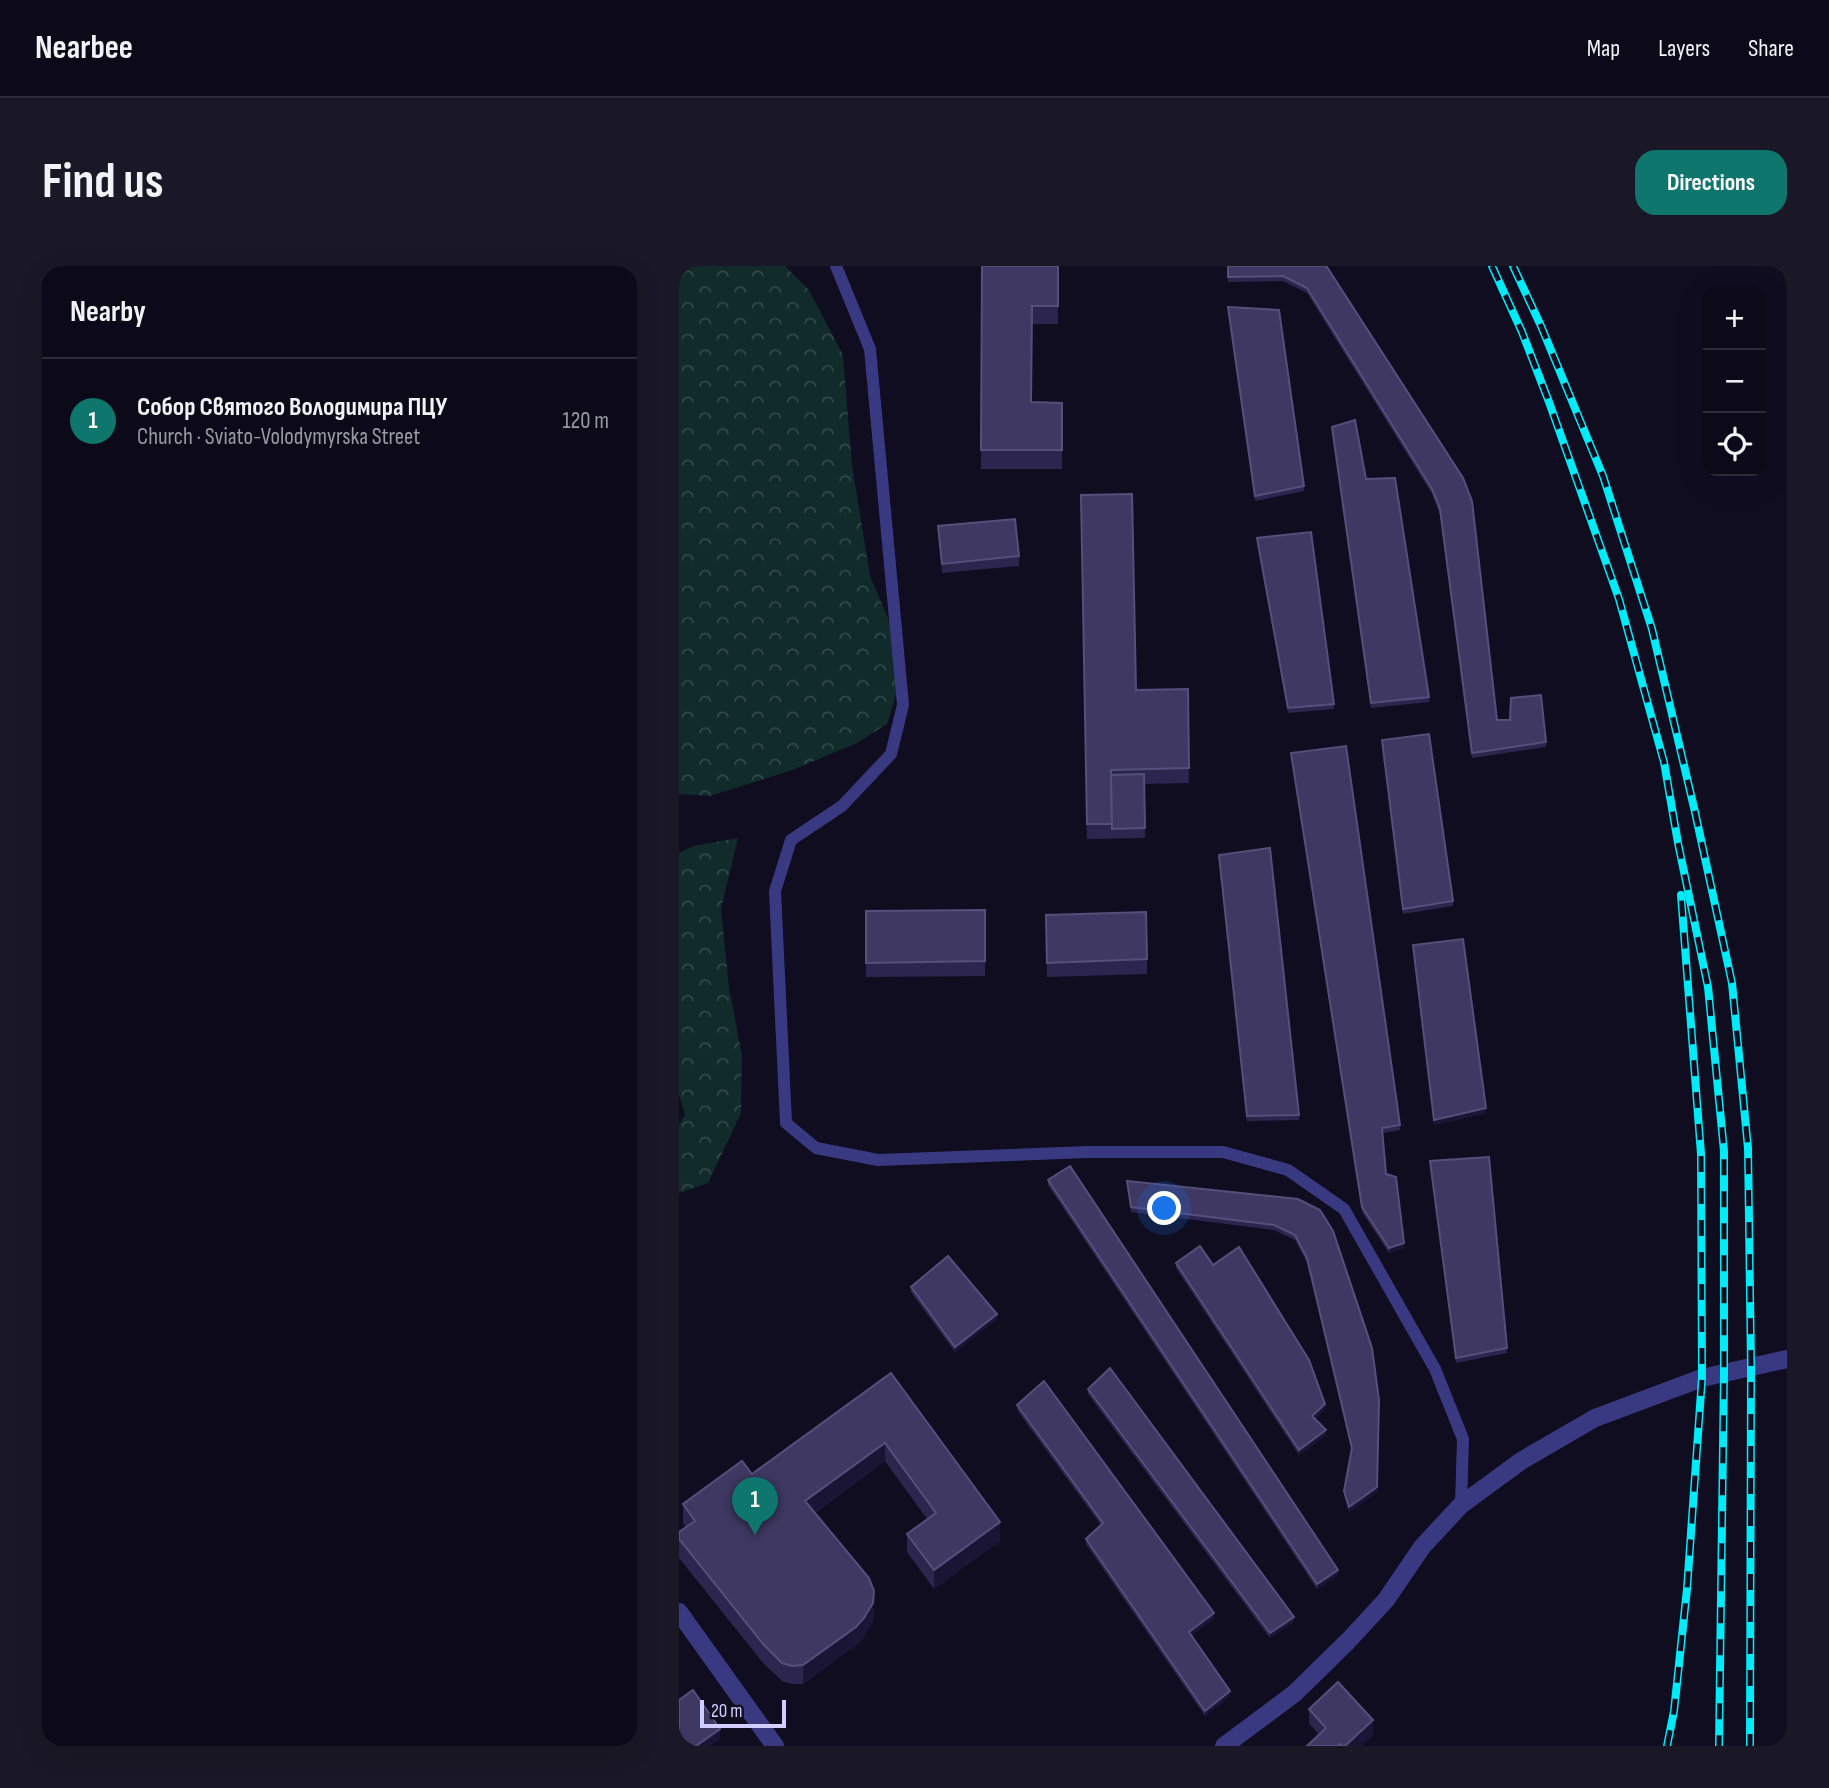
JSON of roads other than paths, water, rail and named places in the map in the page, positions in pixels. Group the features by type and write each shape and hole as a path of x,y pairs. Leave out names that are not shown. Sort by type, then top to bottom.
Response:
{"street":[{"path":"1224,1746 1296,1693 1386,1600 1422,1547 1461,1505 1521,1461 1595,1418 1702,1378 1787,1359"},
{"path":"679,1612 775,1746"}],"lane":[{"path":"835,266 870,349 903,705 891,754 842,806 791,840 775,891 786,1124 816,1148 878,1160 1088,1152 1223,1152 1287,1170 1344,1209 1435,1369 1463,1439 1461,1505"}],"railway":[{"path":"1492,266 1522,332 1549,402 1619,599 1664,762 1708,987 1724,1151 1719,1746"},
{"path":"1513,266 1541,326 1603,476 1652,629 1732,983 1748,1148 1751,1367 1750,1746"},
{"path":"1667,1746 1674,1711 1687,1589 1702,1378 1701,1154 1681,895"}],"place":[{"name":"Собор Святого Володимира ПЦУ","path":"755,1535"}]}
